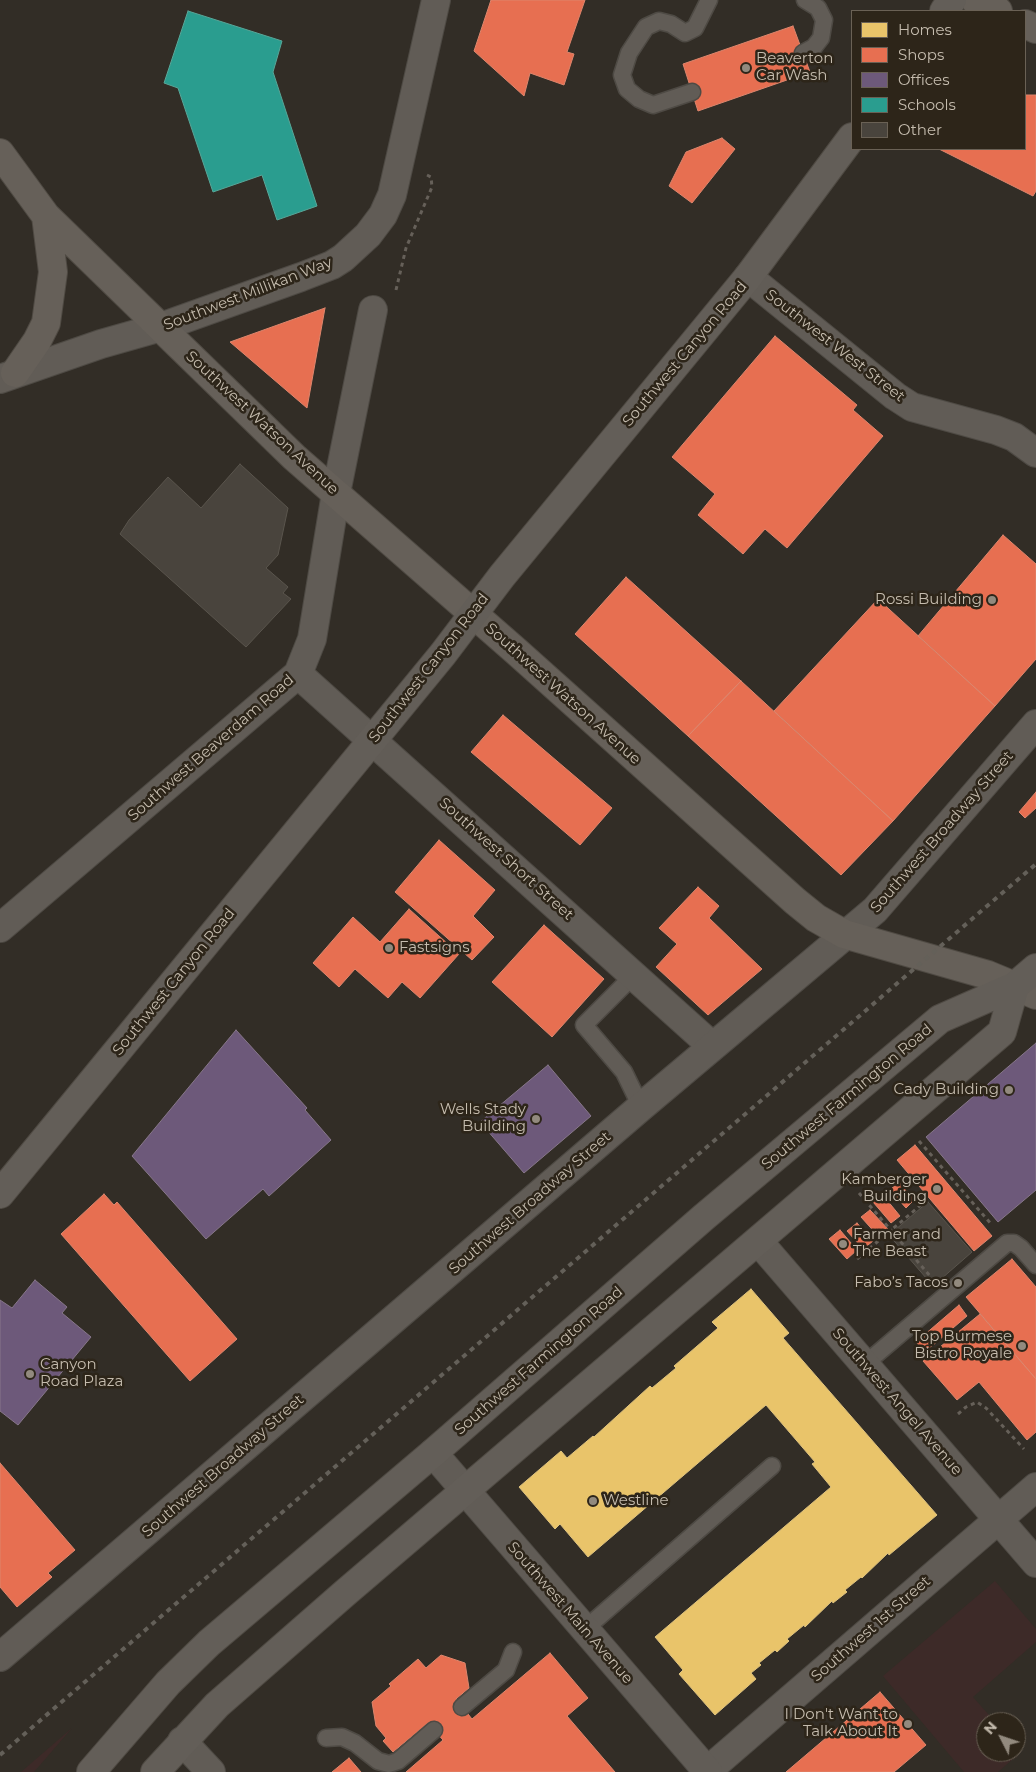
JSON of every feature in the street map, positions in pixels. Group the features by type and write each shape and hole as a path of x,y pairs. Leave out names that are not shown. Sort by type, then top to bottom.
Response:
{"main road":[{"path":"975,0 996,10"},
{"name":"Southwest Canyon Road","path":"0,1194 748,277 851,138"},
{"name":"Southwest Watson Avenue","path":"0,153 46,216 294,456 795,901 816,918 844,934 980,973 1026,990"},
{"path":"8,376 38,342 46,323 53,272 46,216"},
{"name":"Southwest Farmington Road","path":"91,1772 168,1683 209,1643 433,1454 704,1217 940,1020 1026,990 1036,968"},
{"path":"155,1772 217,1705 464,1491 1002,1032 1026,990"}],"street":[{"name":"Southwest Millikan Way","path":"8,376 101,344 161,327 332,265 368,235 383,215 392,195 436,0"},
{"name":"Southwest West Street","path":"748,277 895,396 912,407 996,430 1014,437 1036,454"},
{"name":"Southwest Beaverdam Road","path":"0,928 298,674 312,639 336,493 373,310"},
{"name":"Southwest Short Street","path":"298,674 373,739 712,1046"},
{"name":"Southwest Broadway Street","path":"0,1657 712,1046 875,910 1036,724"},
{"name":"Southwest Angel Avenue","path":"758,1241 1036,1563"},
{"name":"Southwest Main Avenue","path":"433,1454 707,1772"},
{"name":"Southwest 1st Street","path":"707,1772 1036,1487"},
{"path":"182,1741 211,1772"}],"lane":[{"path":"692,92 653,104 639,99 626,89 622,74 628,53 646,26 658,21 671,24 685,33 695,28 709,0"},
{"path":"803,53 814,47 821,38 824,20 814,2"},
{"path":"634,975 584,1025 624,1072 642,1107"},
{"path":"865,1364 1007,1243 1014,1243 1021,1248 1036,1264"},
{"path":"585,1629 772,1466"},
{"path":"462,1707 506,1670 513,1652"},
{"path":"326,1738 342,1737 355,1743 378,1761 389,1764 398,1761 434,1730"}],"path":[{"path":"914,1136 1007,1243"},
{"path":"854,1187 946,1295"},
{"path":"857,1259 928,1199"},
{"path":"958,1414 966,1406 978,1402 986,1408 1024,1449"}],"shaded area":[{"path":"995,1581 1036,1629 1036,1642 973,1697 986,1712 976,1712 976,1762 1010,1762 998,1772 964,1772 883,1676"},
{"path":"72,1728 34,1772 21,1772"}],"building: Homes":[{"name":"Westline","path":"751,1289 789,1333 783,1338 937,1515 889,1555 888,1553 862,1578 845,1590 847,1592 833,1603 832,1601 805,1627 804,1625 787,1639 789,1641 777,1652 775,1650 759,1663 761,1665 751,1673 756,1679 715,1715 679,1674 683,1670 655,1637 831,1487 812,1464 815,1462 766,1405 588,1557 560,1524 555,1529 519,1487 561,1451 567,1458 594,1437 650,1386 652,1388 676,1368 674,1366 718,1328 712,1322"}],"building: Shops":[{"path":"491,0 585,0 567,52 574,54 564,85 530,73 524,96 474,51"},
{"name":"Beaverton Car Wash","path":"793,26 810,72 698,111 683,64"},
{"path":"1026,95 1036,95 1036,191 1033,196 941,150 1026,150"},
{"path":"722,138 735,149 692,203 669,186 686,152"},
{"path":"325,308 307,408 230,342"},
{"path":"775,336 857,405 853,410 883,436 787,548 765,529 743,554 698,515 715,494 672,457"},
{"name":"Rossi Building","path":"1003,535 1036,564 1036,659 995,706 918,636"},
{"path":"626,577 741,681 688,736 575,634"},
{"path":"878,599 995,706 893,821 774,711"},
{"path":"741,681 893,821 841,875 688,736"},
{"path":"503,715 612,808 580,845 471,752"},
{"path":"1036,792 1036,808 1025,818 1019,812"},
{"path":"439,840 495,890 473,916 494,937 472,960 395,892"},
{"path":"698,887 719,906 709,918 762,969 708,1015 656,967 677,944 659,928"},
{"name":"Fastsigns","path":"409,909 459,954 420,998 402,982 388,998 355,969 339,987 313,963 353,917 380,942"},
{"path":"544,925 604,979 552,1037 492,982"},
{"name":"Kamberger Building","path":"915,1145 992,1236 974,1251 897,1160"},
{"path":"899,1182 915,1199 906,1208 890,1190"},
{"path":"104,1194 114,1205 117,1202 237,1339 190,1381 61,1234"},
{"path":"882,1194 900,1216 891,1223 873,1202"},
{"path":"870,1210 888,1229 879,1237 861,1217"},
{"path":"857,1223 873,1241 863,1249 847,1231"},
{"name":"Farmer and The Beast","path":"840,1230 857,1250 847,1259 829,1239"},
{"name":"Top Burmese Bistro Royale","path":"1012,1259 1036,1287 1036,1379 966,1297"},
{"path":"959,1305 967,1316 925,1352 916,1342"},
{"path":"980,1314 1036,1379 1036,1432 1027,1440 979,1382 957,1400 923,1361"},
{"path":"0,1463 75,1550 48,1573 52,1577 17,1607 0,1587"},
{"path":"550,1653 588,1698 567,1716 615,1772 406,1772 443,1740 428,1723 393,1752 383,1741 386,1738 376,1726 372,1702 391,1686 389,1684 418,1659 426,1668 441,1655 465,1663 469,1688 456,1699 472,1719"},
{"path":"880,1692 926,1745 894,1772 786,1772"},
{"path":"349,1758 361,1772 332,1772"}],"building: Offices":[{"path":"236,1030 307,1108 305,1110 331,1140 269,1196 263,1189 206,1239 132,1156"},
{"name":"Cady Building","path":"1036,1043 1036,1190 998,1222 926,1137"},
{"name":"Wells Stady Building","path":"548,1065 591,1116 524,1173 480,1122"},
{"name":"Canyon Road Plaza","path":"35,1280 67,1307 62,1313 91,1337 18,1425 0,1411 0,1300 12,1308"}],"building: Schools":[{"path":"188,11 282,41 273,72 317,206 277,220 262,175 213,192 178,88 164,83"}],"building: Other":[{"path":"240,464 288,508 278,555 266,568 288,587 283,593 291,599 246,647 120,534 129,520 168,477 201,508"},
{"path":"928,1202 972,1252 933,1286 889,1235"}],"railway":[{"path":"0,1755 1036,864"}],"place":[{"name":"Beaverton Car Wash","path":"746,68"},
{"name":"Rossi Building","path":"992,600"},
{"name":"Fastsigns","path":"389,948"},
{"name":"Cady Building","path":"1009,1090"},
{"name":"Wells Stady Building","path":"536,1119"},
{"name":"Kamberger Building","path":"937,1189"},
{"name":"Farmer and The Beast","path":"843,1244"},
{"name":"Fabo’s Tacos","path":"958,1283"},
{"name":"Top Burmese Bistro Royale","path":"1022,1346"},
{"name":"Canyon Road Plaza","path":"30,1374"},
{"name":"Westline","path":"593,1501"},
{"name":"I Don't Want to Talk About It","path":"908,1724"}]}
